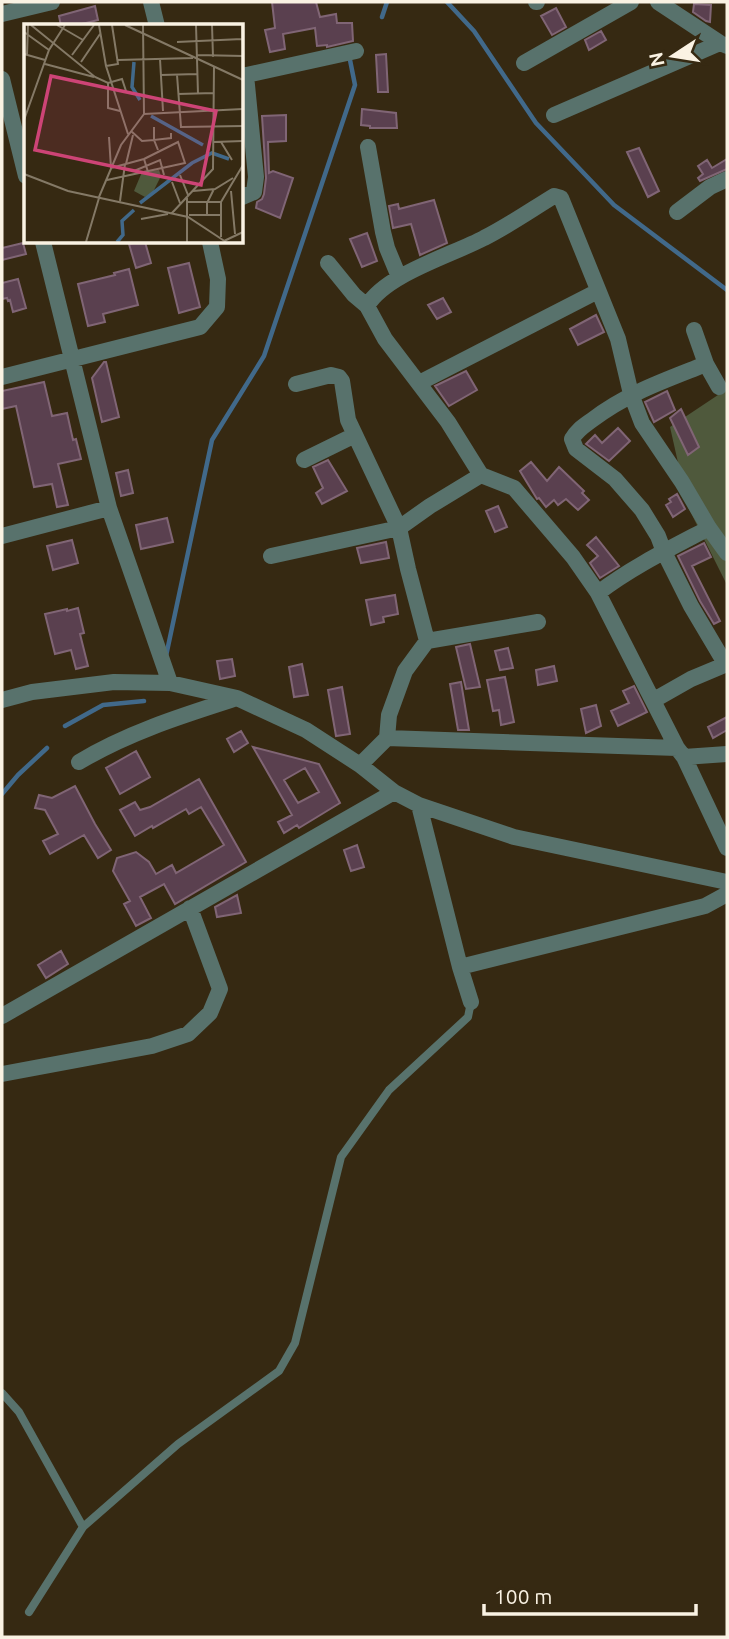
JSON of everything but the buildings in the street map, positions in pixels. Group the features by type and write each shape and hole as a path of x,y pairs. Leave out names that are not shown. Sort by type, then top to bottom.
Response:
{"street":[{"path":"2,14 52,2"},
{"path":"151,2 156,24"},
{"path":"524,63 631,2"},
{"path":"658,2 724,44"},
{"path":"554,115 724,44"},
{"path":"243,197 254,192 256,177 244,76 356,51"},
{"path":"2,79 24,168"},
{"path":"368,146 385,240 399,277"},
{"path":"677,212 710,187 727,179"},
{"path":"367,306 371,299 399,277 485,238 554,196 561,198 618,339 631,394 642,423 727,553"},
{"path":"43,243 109,508 170,683"},
{"path":"2,377 200,327 217,307 218,279 210,243"},
{"path":"328,263 354,295 367,306 385,339 447,422 481,475 513,488 573,557 598,593 727,848"},
{"path":"419,383 598,290"},
{"path":"694,330 706,364 719,387"},
{"path":"654,700 727,664 691,606 663,552 658,536 642,509 615,479 576,449 572,439 576,432 607,408 631,394 706,364"},
{"path":"296,383 331,375 342,381 348,419 399,528 427,640"},
{"path":"304,460 355,435"},
{"path":"271,556 399,528 481,475"},
{"path":"2,536 109,508"},
{"path":"598,593 617,578 709,528"},
{"path":"360,765 387,738 390,715 405,670 427,640 538,622"},
{"path":"2,700 32,692 114,682 170,683 237,698 306,730 360,765 394,792 419,805 514,837 727,881"},
{"path":"79,762 101,749 164,721 237,698"},
{"path":"387,738 727,754"},
{"path":"2,1016 394,792"},
{"path":"419,805 471,1002"},
{"path":"460,967 705,906 727,894"},
{"path":"2,1074 152,1046 188,1034 210,1013 220,989 190,908"}],"lane":[{"path":"29,1612 82,1527 178,1444 279,1371 295,1343 341,1157 390,1090 468,1017 471,1002"},
{"path":"2,1393 19,1412 82,1527"}],"green space":[{"path":"727,391 727,585 688,507 670,427"}],"waterway":[{"path":"382,17 387,2"},
{"path":"447,2 474,31 536,123 614,205 727,290"},
{"path":"166,656 212,440 264,356 355,85 350,60"},
{"path":"65,726 103,705 144,701"},
{"path":"2,794 47,748"}]}
